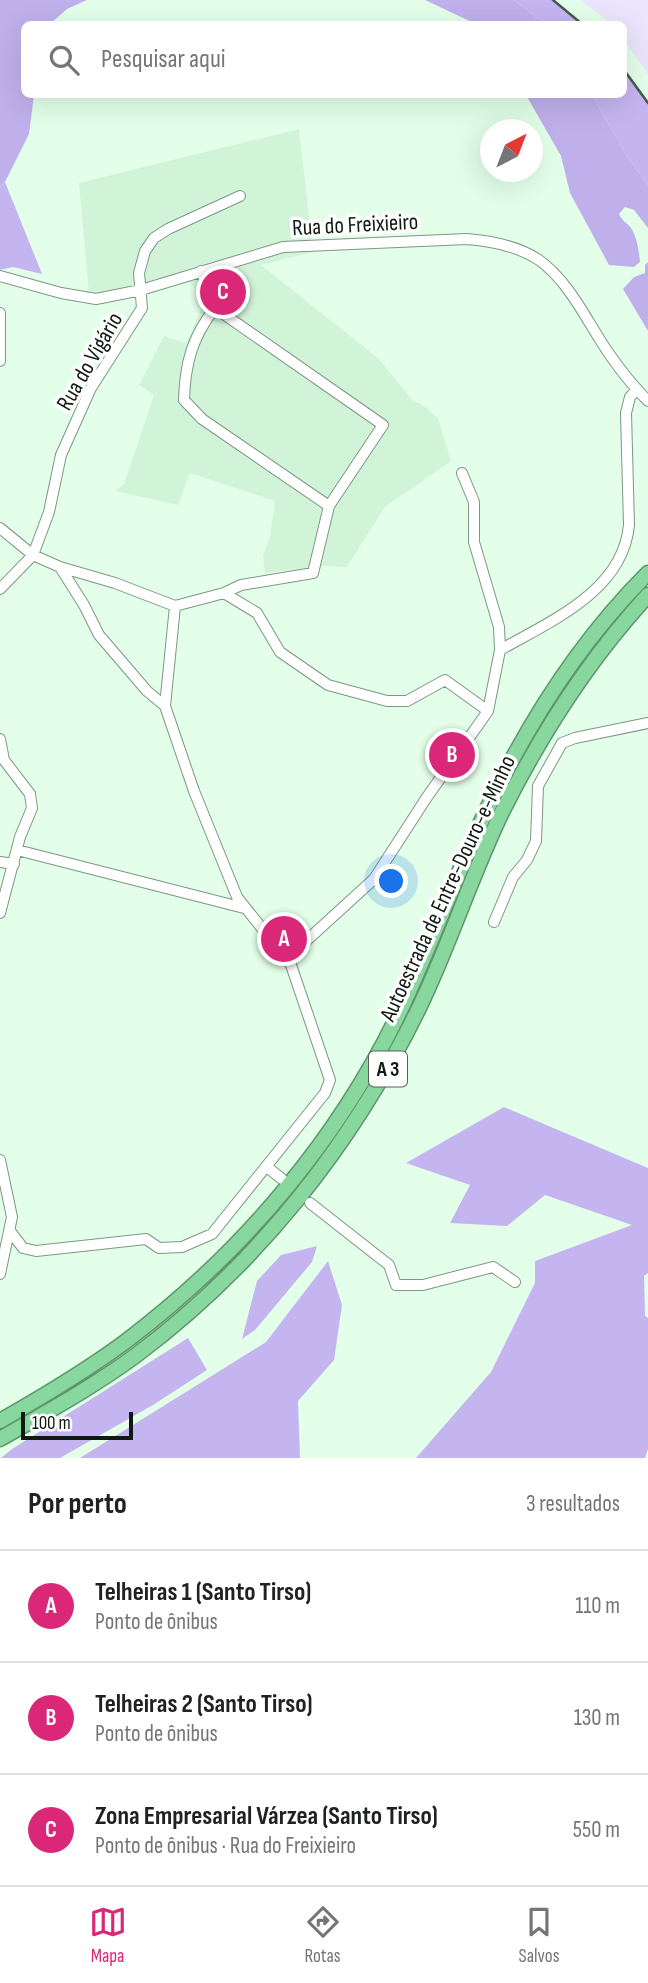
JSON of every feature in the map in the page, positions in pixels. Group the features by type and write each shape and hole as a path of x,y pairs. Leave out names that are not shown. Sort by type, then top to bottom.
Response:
{"highway":[{"name":"Autoestrada de Entre-Douro-e-Minho","path":"0,1421 37,1400 124,1342 198,1281 263,1216 323,1142 368,1071 406,999 488,806 533,723 582,650 648,573"},
{"name":"Autoestrada de Entre-Douro-e-Minho","path":"0,1439 134,1356 210,1294 275,1227 335,1153 383,1078 420,1006 502,813 546,731 594,659 648,595"}],"street":[{"name":"Rua do Vigário","path":"33,555 49,512 61,455 91,388 142,308 139,273 145,251 154,238 189,217 240,196"},
{"name":"Rua do Freixieiro","path":"0,276 61,293 96,299 141,290 283,247 467,239 505,245 540,260 563,283 610,356 648,401"},
{"path":"0,528 33,555 60,567 115,583 176,606 224,593 241,585 313,573 329,506 383,425 215,308 201,271"},
{"path":"0,276 0,284"},
{"path":"215,308 202,324 185,369 184,400 202,419 329,506"},
{"path":"0,313 0,361"},
{"path":"500,650 581,601 604,582 616,567 628,543 626,413 630,397 637,390"},
{"path":"280,950 288,945 305,942 374,879 427,797 488,711 500,650 499,627 474,542 474,502 462,473"},
{"path":"0,589 33,555"},
{"path":"60,567 99,635 147,691 164,706"},
{"path":"224,593 257,613 280,652 328,685 377,699 407,701 444,680 449,680 488,711"},
{"path":"5,1233 23,1248 36,1251 146,1239 159,1248 182,1247 212,1234 325,1093 330,1080 291,965 237,897 199,804 164,706 176,606"},
{"path":"494,922 513,877 527,860 536,841 538,786 562,743 648,723"},
{"path":"0,739 4,760 30,794 32,808 17,850 0,913"},
{"path":"17,850 245,908"},
{"path":"0,862 14,864"},
{"path":"0,1160 11,1206 0,1274"},
{"path":"267,1167 282,1179"},
{"path":"310,1203 389,1265 396,1285 423,1285 493,1267 515,1282"}],"shaded area":[{"path":"0,0 87,0 67,9 53,21 21,21 21,98 34,98 29,134 5,182 0,186"},
{"path":"425,0 514,0 541,21 470,21"},
{"path":"514,0 553,0 578,21 541,21"},
{"path":"580,0 648,0 648,74 627,44 627,21 608,21"},
{"path":"627,74 648,103 648,186 627,156 594,98 627,98"},
{"path":"528,98 594,98 627,156 648,186 648,228 634,210 625,207 619,214 631,228 640,262 634,267 609,265 570,193 561,156 543,125 543,119 540,119"},
{"path":"299,129 313,252 261,265 378,358 414,402 420,403 438,418 451,461 385,507 347,567 322,566 265,573 263,556 270,536 275,501 190,473 178,505 115,491 124,484 154,395 139,385 164,336 186,343 203,306 201,293 180,275 112,293 89,293 79,183"},
{"path":"5,182 42,274 13,267 0,270 0,186"},
{"path":"648,262 648,331 623,289 634,277 645,273 645,265"},
{"path":"504,1107 648,1168 648,1273 644,1276 645,1316 648,1318 648,1449 645,1458 416,1458 491,1372 535,1283 535,1261 632,1225 545,1195 507,1226 450,1223 470,1185 406,1163"},
{"path":"317,1246 312,1262 255,1330 242,1339 257,1281 281,1255"},
{"path":"328,1261 342,1305 334,1360 298,1401 300,1458 80,1458 266,1342"},
{"path":"188,1338 207,1370 153,1405 60,1458 1,1458 12,1449"}],"railway":[{"path":"553,0 578,21"},
{"path":"627,74 648,103"}],"place":[{"name":"Zona Empresarial Várzea (Santo Tirso)","path":"223,292"},
{"name":"Telheiras 2 (Santo Tirso)","path":"452,755"},
{"name":"Telheiras 1 (Santo Tirso)","path":"284,939"}]}
